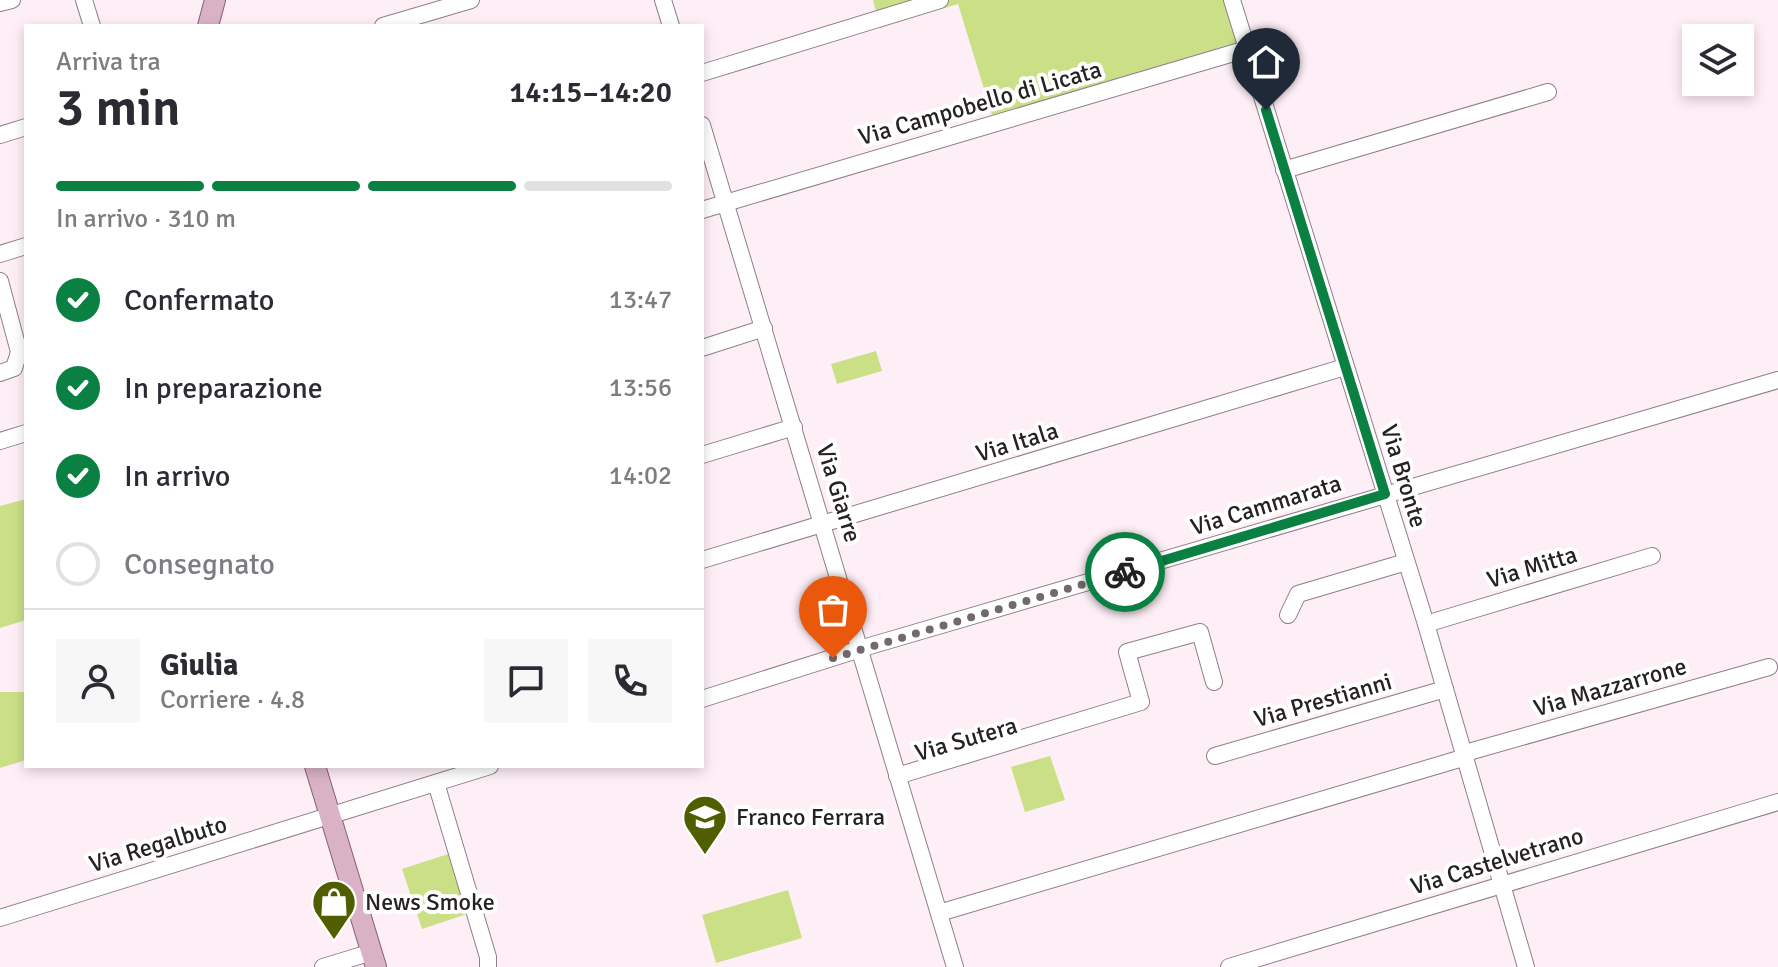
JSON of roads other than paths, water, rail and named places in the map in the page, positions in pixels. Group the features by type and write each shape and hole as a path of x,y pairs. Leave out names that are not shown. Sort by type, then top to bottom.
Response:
{"main road":[{"path":"209,24 215,0"},
{"path":"316,768 374,960"}],"street":[{"path":"0,3 12,0"},
{"path":"84,0 91,24"},
{"path":"390,24 471,0"},
{"path":"663,0 670,24"},
{"path":"704,72 940,0"},
{"name":"Via Bronte","path":"1232,0 1426,624 1526,967"},
{"name":"Via Campobello di Licata","path":"704,209 1247,49"},
{"path":"1284,170 1548,92"},
{"path":"0,135 24,128"},
{"name":"Via Giarre","path":"704,131 955,967"},
{"path":"0,254 24,247"},
{"path":"0,281 19,355 14,368 0,373"},
{"path":"704,347 764,328"},
{"name":"Via Itala","path":"704,559 1345,367"},
{"name":"Via Cammarata","path":"704,698 859,649 1778,380"},
{"path":"704,454 794,427"},
{"path":"0,441 24,434"},
{"name":"Via Mitta","path":"1426,624 1652,556"},
{"path":"1288,615 1298,594 1406,562"},
{"path":"898,780 1141,702 1127,652 1200,632 1214,682"},
{"name":"Via Mazzarrone","path":"939,913 1769,667"},
{"name":"Via Prestianni","path":"1215,756 1445,689"},
{"name":"Via Sutera","path":"898,780 1106,723"},
{"name":"Via Regalbuto","path":"0,918 484,768"},
{"path":"436,783 488,957 488,967"},
{"name":"Via Castelvetrano","path":"1229,967 1778,802"},
{"path":"323,967 374,960"}],"place":[{"name":"Franco Ferrara","path":"705,856"},
{"name":"News Smoke","path":"334,941"}]}
